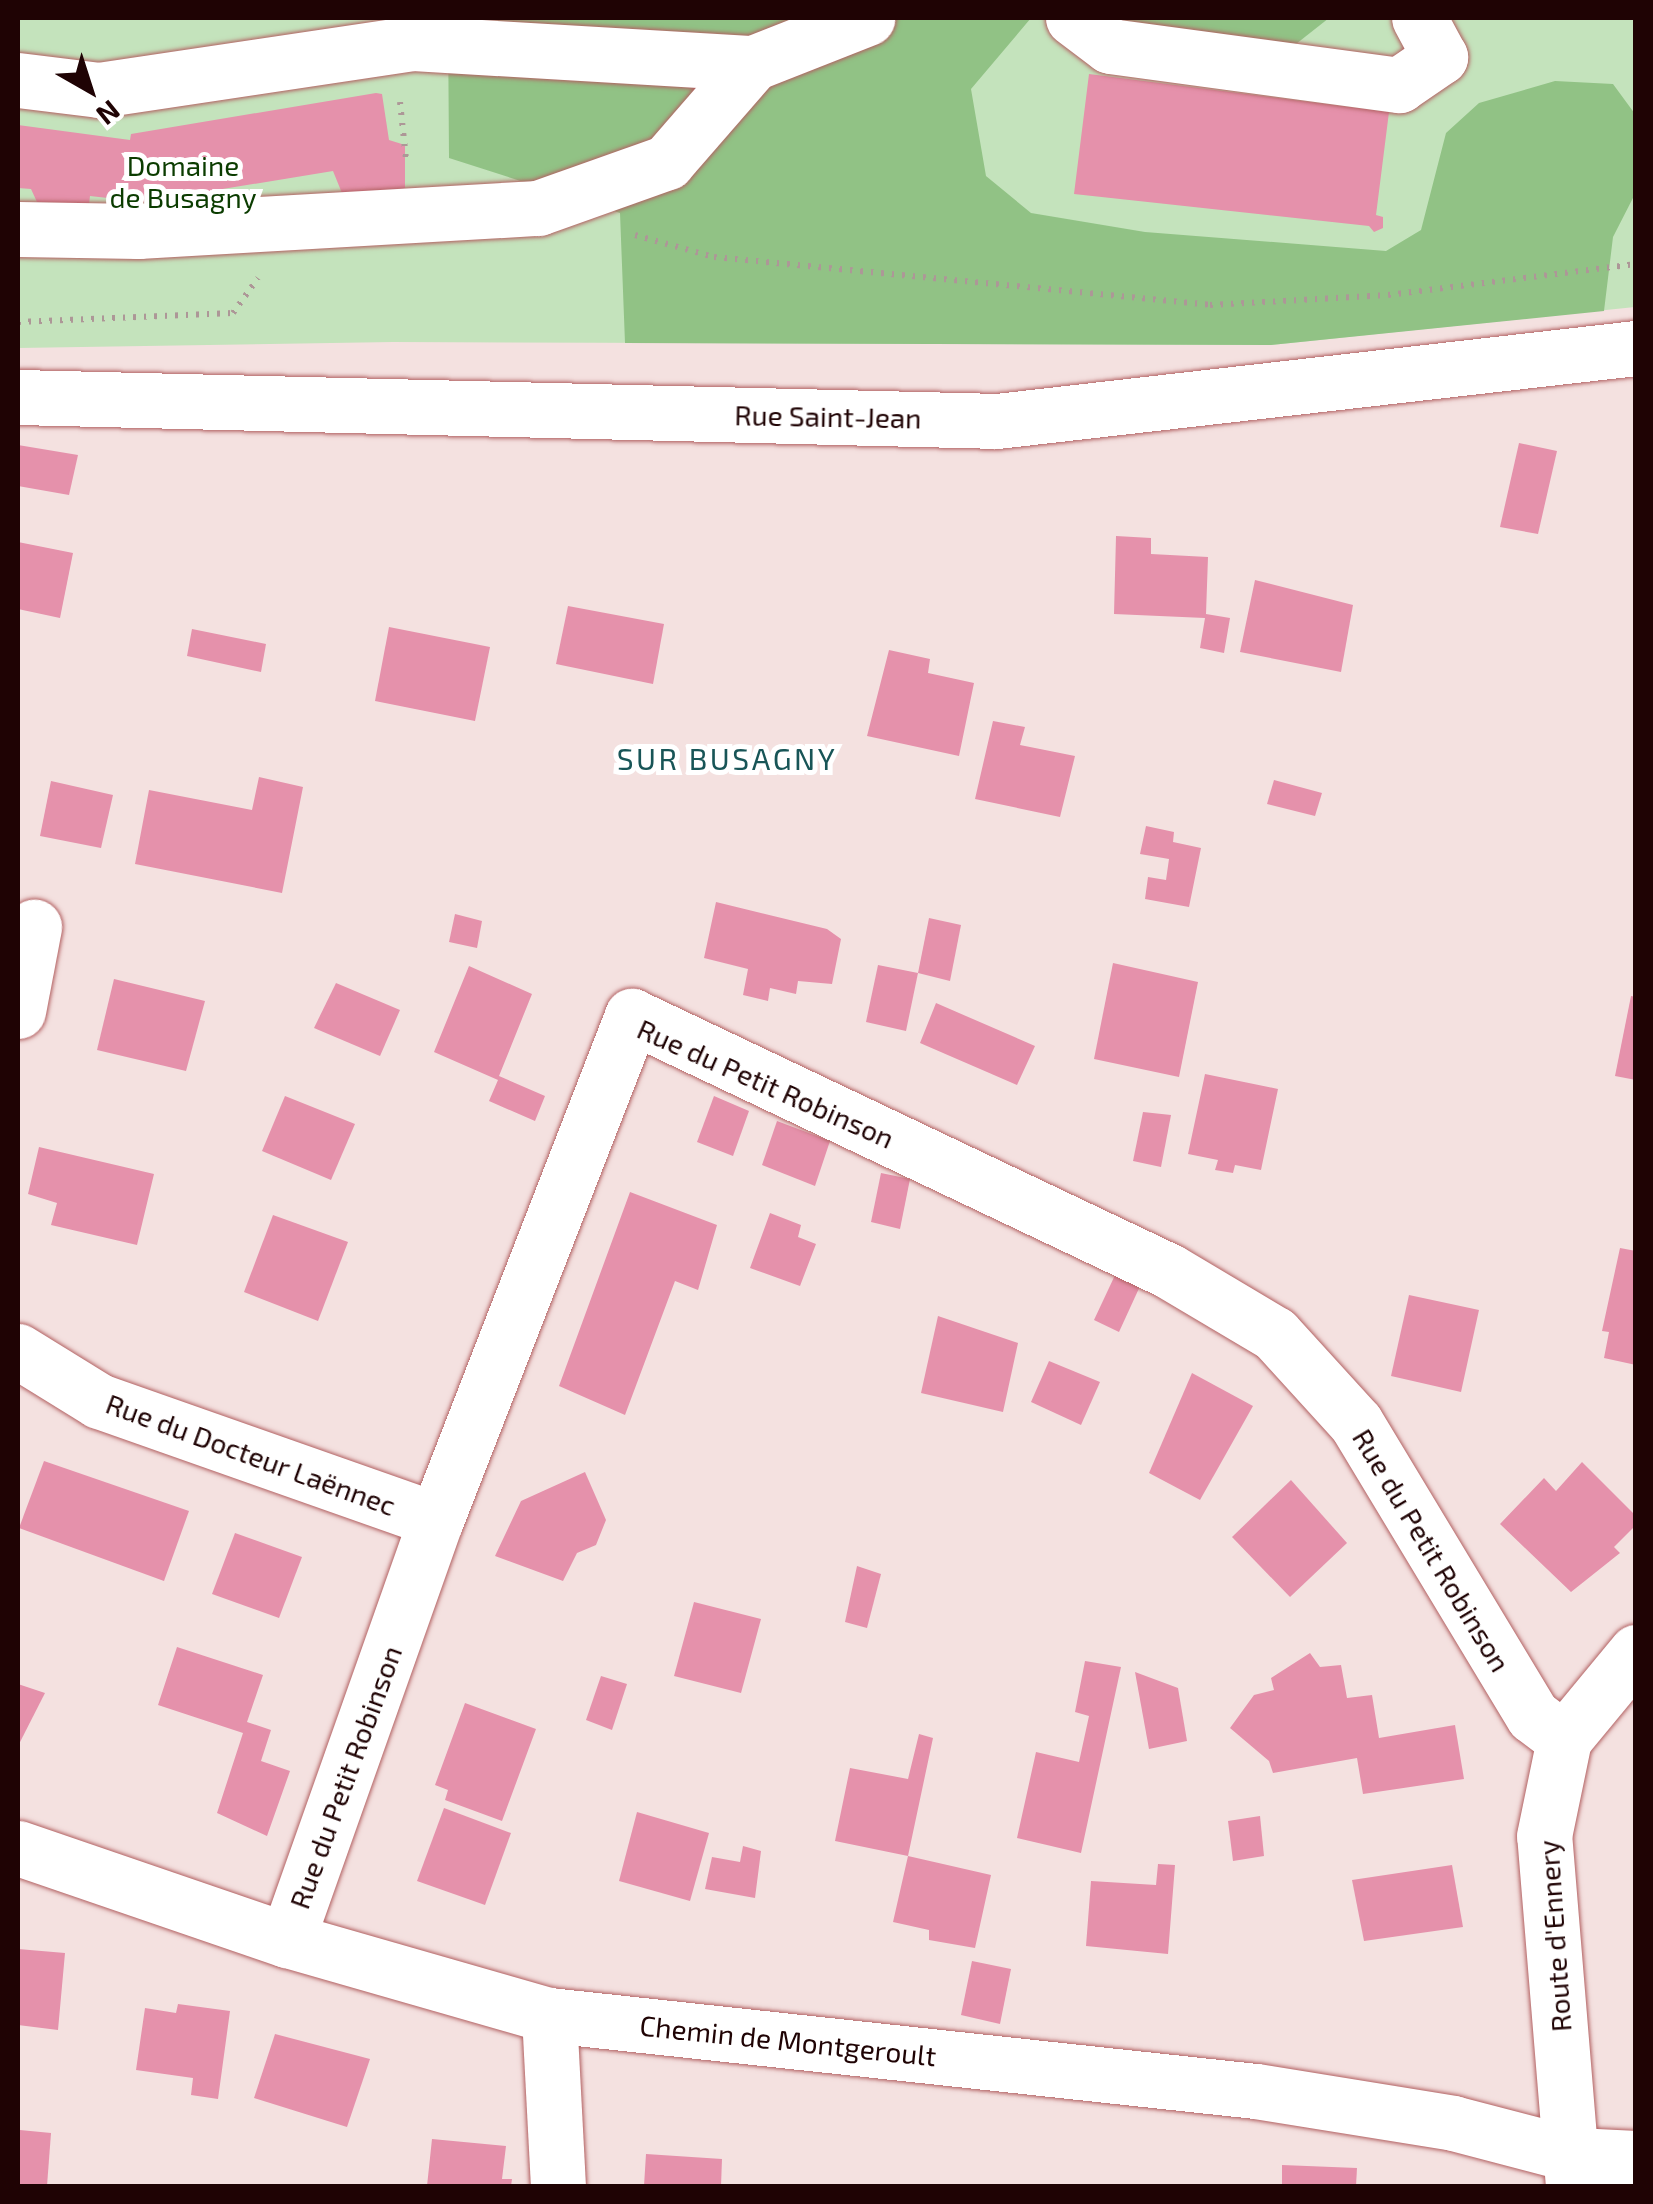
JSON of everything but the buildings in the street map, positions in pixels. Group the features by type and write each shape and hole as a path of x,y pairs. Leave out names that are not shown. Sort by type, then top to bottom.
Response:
{"street":[{"path":"18,80 99,90 394,46 753,64 867,18"},
{"path":"1073,18 1110,46 1399,85 1440,57 1420,18"},
{"path":"18,228 138,231 302,217 538,208 668,162 753,64"},
{"name":"Rue Saint-Jean","path":"18,397 997,420 1636,348"},
{"path":"18,1011 34,927"},
{"name":"Rue du Petit Robinson","path":"287,1940 436,1520 632,1016 1169,1271 1275,1334 1356,1423 1533,1716 1564,1740"},
{"name":"Rue du Docteur Laënnec","path":"18,1351 99,1401 436,1520"},
{"name":"Route d'Ennery","path":"1574,2171 1544,1836 1564,1740 1636,1652"},
{"name":"Chemin de Montgeroult","path":"18,1848 287,1940 549,2015 1256,2091 1454,2123 1574,2171 1636,2158"},
{"path":"549,2015 558,2186"}],"path":[{"path":"394,46 411,212"},
{"path":"18,322 233,313 302,217"},
{"path":"626,232 714,257 1210,305 1388,295 1636,264"}],"green space":[{"name":"Domaine de Busagny","path":"18,18 1635,18 1635,307 1271,345 393,342 18,348"},
{"path":"448,18 1031,18 971,89 986,176 1031,213 1145,232 1386,251 1421,230 1446,133 1479,103 1555,81 1613,84 1635,114 1635,194 1613,237 1604,311 1271,345 625,343 620,213 449,158"},
{"path":"1049,18 1329,18 1296,44"}],"district":[{"name":"SUR BUSAGNY","path":"727,758"}]}
